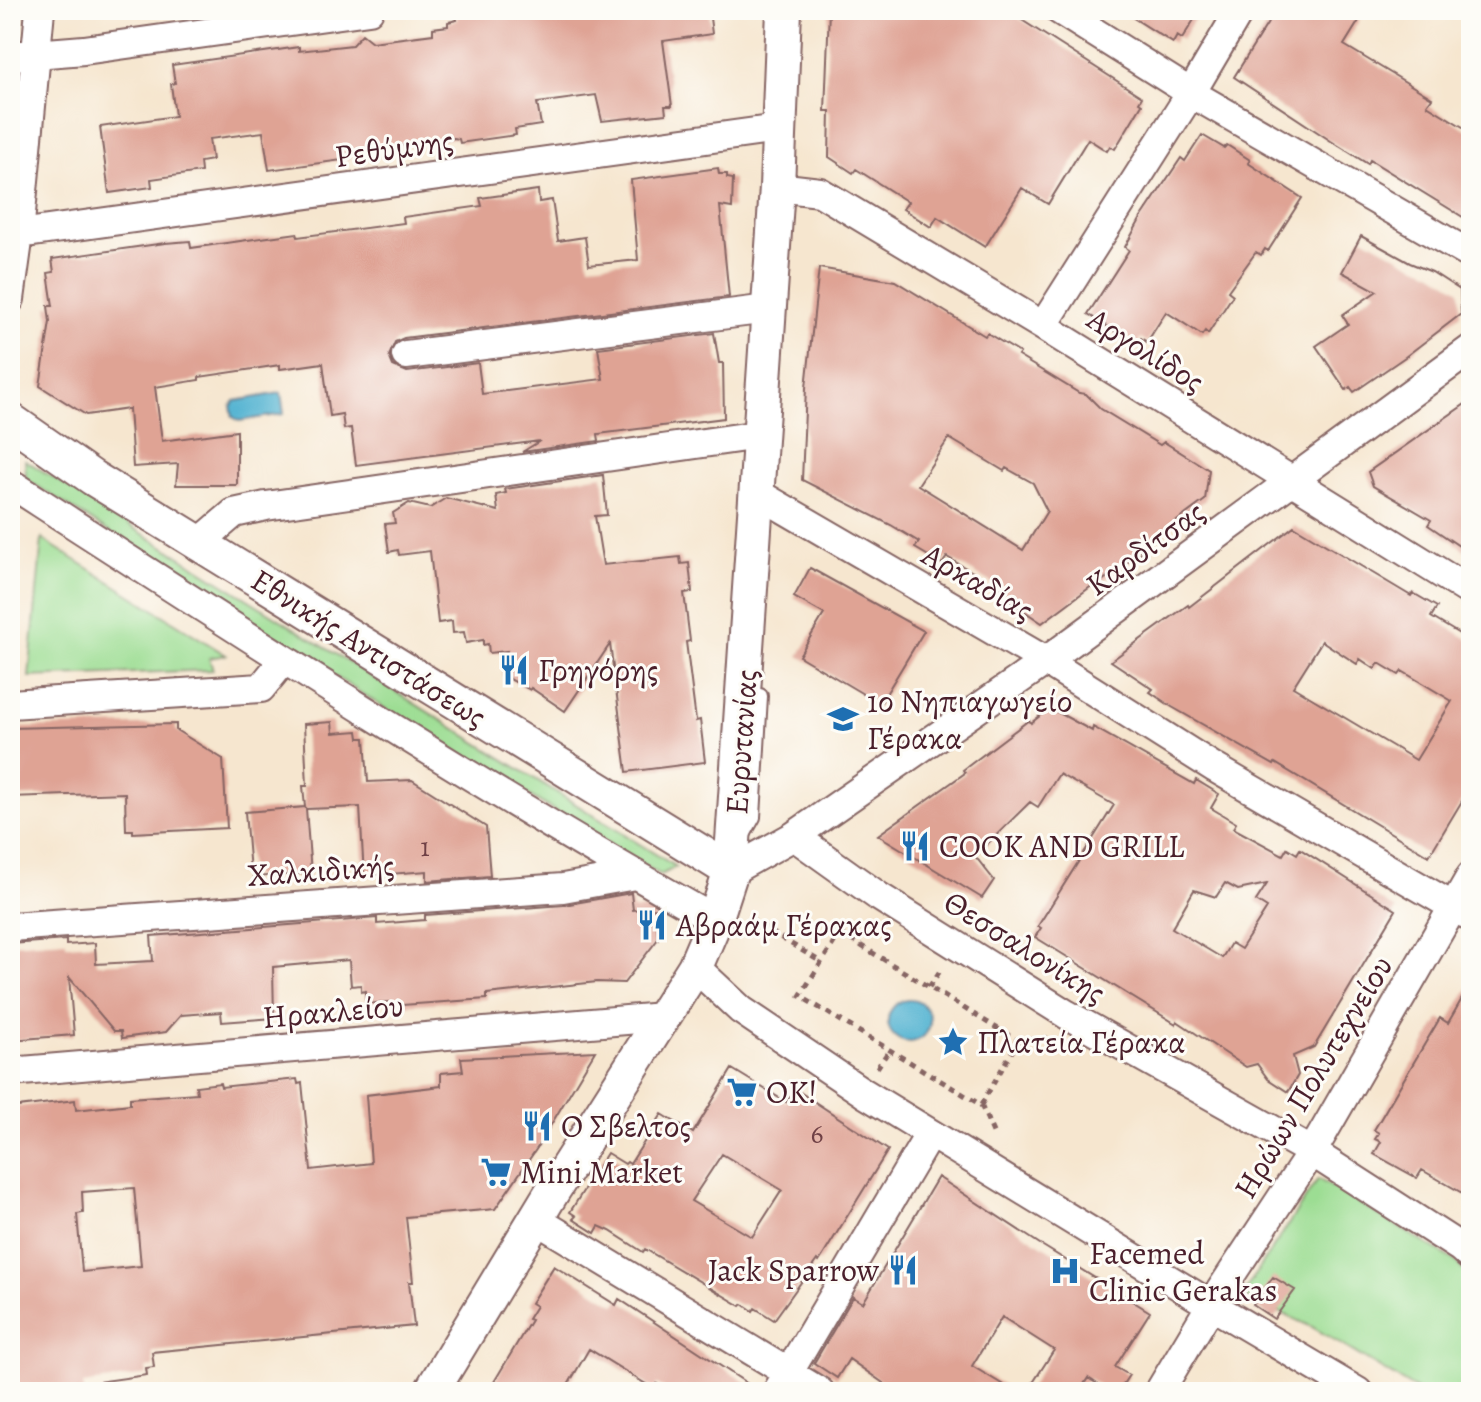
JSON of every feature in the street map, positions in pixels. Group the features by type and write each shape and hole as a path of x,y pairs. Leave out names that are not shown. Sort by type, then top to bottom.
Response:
{"street":[{"path":"10,299 19,234 22,56 40,10"},
{"path":"22,56 369,10"},
{"name":"Ευρυτανίας","path":"431,1392 535,1219 695,967 725,885 757,493 777,187 784,10"},
{"path":"1059,10 1191,93 1471,255"},
{"path":"1043,326 1240,10"},
{"name":"Ρεθύμνης","path":"19,234 778,129"},
{"name":"Αργολίδος","path":"777,187 820,192 1043,326 1471,592"},
{"path":"406,355 768,309"},
{"name":"Καρδίτσας","path":"725,885 1046,661 1471,349"},
{"name":"Εθνικής Αντιστάσεως","path":"10,420 93,478 199,543 725,885"},
{"path":"199,543 234,513 266,506 759,435"},
{"path":"10,483 284,660 635,875 725,885"},
{"name":"Αρκαδίας","path":"757,493 1046,661 1215,768 1462,911"},
{"path":"10,704 261,688 284,660"},
{"name":"Θεσσαλονίκης","path":"794,836 878,896 1066,1014 1312,1152 1471,1257"},
{"name":"Χαλκιδικής","path":"10,927 563,888 635,875"},
{"name":"Ηρώων Πολυτεχνείου","path":"1159,1392 1462,911 1471,876"},
{"path":"695,967 741,1010 929,1135 1358,1392"},
{"name":"Ηρακλείου","path":"10,1072 662,1017"},
{"path":"783,1382 929,1135"},
{"path":"535,1219 783,1382 820,1392"}],"lane":[{"path":"757,493 765,593"},
{"path":"725,885 741,839 753,817 760,682"}],"path":[{"path":"725,885 821,962"},
{"path":"840,933 1018,1041 981,1105 800,996 821,962 840,933"}],"green space":[{"path":"25,460 676,867 661,875 389,711 26,479"},
{"path":"42,539 226,655 209,658 213,670 29,677"},
{"path":"1318,1179 1455,1261 1471,1279 1471,1392 1420,1392 1312,1327 1242,1295"}],"water":[{"path":"281,393 284,414 239,421 233,417 231,406 235,401"},
{"path":"909,1000 924,1006 930,1021 924,1036 909,1042 894,1036 888,1021 894,1006"}],"building":[{"path":"517,10 518,19 600,10 709,10 712,34 663,41 672,106 665,106 666,114 602,121 596,95 537,103 541,125 515,129 516,135 460,143 459,139 454,138 349,153 350,159 269,170 263,132 209,139 212,160 200,162 201,172 151,179 152,187 109,193 100,127 175,116 172,65 299,47 299,51 352,45 362,34 372,42 433,34 433,28 448,26 448,22 457,20 456,14"},
{"path":"829,10 1006,10 1142,97 1139,102 1142,104 1115,149 1110,146 1107,151 1088,139 1048,204 1022,188 985,247 937,217 931,227 903,209 908,202 856,169 853,173 829,157 830,111 825,111"},
{"path":"1121,10 1200,10 1182,39 1177,36 1173,43"},
{"path":"1276,10 1345,10 1360,19 1344,45 1432,98 1427,105 1471,132 1471,222 1370,160 1368,164 1234,77"},
{"path":"1202,135 1224,148 1227,145 1250,160 1248,163 1302,198 1268,251 1265,249 1261,255 1256,252 1228,291 1233,295 1208,334 1205,331 1202,335 1166,312 1147,342 1141,338 1136,345 1088,314 1129,250 1125,247 1141,218 1181,158 1185,161"},
{"path":"718,168 719,174 727,174 727,178 733,179 732,208 720,206 729,297 404,338 395,342 389,356 393,366 407,372 478,363 482,394 603,379 598,348 714,333 719,363 723,363 724,418 598,434 599,441 522,452 540,441 356,465 351,428 344,429 342,414 330,416 323,363 280,369 280,365 155,387 162,441 237,431 237,485 176,485 178,464 133,467 129,409 86,415 40,386 50,322 48,306 53,306 48,273 54,272 52,259 165,243 190,241 191,248 297,233 298,237 404,223 403,217 482,206 480,198 538,190 539,202 552,200 558,241 585,237 589,265 638,260 631,180"},
{"path":"1361,236 1460,290 1461,314 1354,392 1350,387 1346,390 1316,346 1348,324 1342,315 1377,291 1342,272"},
{"path":"819,268 895,281 985,336 987,333 1020,353 1018,356 1079,393 1086,394 1101,409 1160,445 1164,442 1209,470 1205,500 1154,538 1141,552 1042,623 997,593 1000,588 947,557 942,564 915,548 919,542 891,525 802,480 806,388","holes":["949,438 1004,471 1006,468 1033,483 1047,511 1023,550 918,485"]},
{"path":"1471,400 1471,554 1428,525 1431,520 1373,486 1368,472"},
{"path":"603,475 607,515 595,516 603,565 680,557 681,564 689,563 692,592 684,593 690,641 686,642 696,721 700,720 705,762 627,772 610,644 565,711 531,688 502,675 507,651 489,653 488,644 483,645 483,640 466,643 464,632 453,633 452,621 438,623 430,551 399,555 398,550 389,552 385,524 395,523 393,513 409,503 430,508 446,498 498,511 496,495 506,493 505,489"},
{"path":"1294,526 1411,596 1413,593 1437,607 1431,617 1471,641 1471,786 1429,856 1275,763 1172,707 1150,692 1153,689 1111,661 1189,607","holes":["1322,641 1357,664 1360,659 1375,669 1379,663 1399,675 1402,671 1452,701 1416,760 1293,687"]},
{"path":"810,568 924,631 880,704 799,656 824,614 794,597"},
{"path":"1050,708 1092,731 1093,727 1194,784 1196,780 1219,794 1211,808 1236,823 1233,828 1283,855 1287,848 1297,854 1300,849 1396,910 1314,1047 1293,1056 1298,1075 1288,1092 1268,1079 1257,1064 1246,1067 1177,1021 1176,1024 1035,937 1041,928 1038,926 1114,805 1059,774 1038,807 1030,802 975,856 994,880 982,898 878,835 965,773 963,770 1029,720 1031,723","holes":["1225,883 1238,890 1267,884 1256,901 1267,908 1241,949 1231,943 1222,958 1172,928 1194,890 1216,897"]},
{"path":"332,722 333,733 358,731 359,738 365,738 368,782 412,780 486,827 490,876 427,881 427,871 364,876 360,807 306,809 311,873 254,877 253,871 250,871 245,812 305,807 304,724"},
{"path":"176,724 176,730 223,759 227,828 133,833 133,830 126,830 125,793 10,797 10,728"},
{"path":"631,893 633,910 656,908 658,939 624,983 597,982 487,994 487,999 388,1006 388,1002 366,1004 361,985 351,986 349,960 273,967 274,1018 222,1022 221,1012 181,1015 166,1032 122,1038 121,1031 114,1031 69,977 74,1035 10,1040 10,944 66,940 66,945 95,943 96,964 153,961 151,936 377,918 377,924 425,920 425,915 564,905"},
{"path":"1471,983 1471,1198 1422,1170 1417,1178 1374,1154 1381,1142 1375,1139 1379,1133 1374,1130 1440,1018 1448,1023"},
{"path":"595,1051 537,1148 495,1209 406,1217 414,1326 152,1352 154,1367 146,1368 147,1375 83,1384 84,1392 10,1392 10,1108 75,1100 76,1110 130,1104 130,1098 197,1093 196,1086 220,1083 221,1087 297,1079 298,1084 302,1083 311,1170 371,1163 366,1095 441,1086 441,1073 463,1071 461,1058","holes":["134,1188 141,1266 82,1272 77,1214 83,1213 82,1192"]},
{"path":"732,1069 786,1102 789,1097 793,1100 798,1091 888,1150 819,1262 817,1260 774,1320 755,1308 753,1311 743,1304 741,1306 610,1231 599,1226 595,1233 573,1219 576,1216 570,1212 607,1153 630,1164 662,1114 693,1133","holes":["722,1154 782,1190 752,1237 691,1201"]},
{"path":"938,1177 1150,1312 1115,1367 1129,1375 1118,1392 1110,1392 1088,1378 1079,1392 1027,1392 1054,1350 1002,1317 972,1366 1015,1392 896,1392 849,1359 837,1378 814,1363 853,1297 863,1303"},
{"path":"554,1266 616,1305 619,1299 760,1392 670,1392 657,1384 654,1389 589,1349 564,1392 488,1392 531,1320 528,1319 536,1306 531,1303"},
{"path":"1273,1277 1295,1290 1274,1319 1253,1305"}],"place":[{"name":"Γρηγόρης","path":"514,670"},
{"name":"1ο Νηπιαγωγείο Γέρακα","path":"843,719"},
{"name":"COOK AND GRILL","path":"915,846"},
{"name":"Αβραάμ Γέρακας","path":"652,925"},
{"name":"Πλατεία Γέρακα","path":"953,1042"},
{"name":"OK!","path":"742,1092"},
{"name":"Ο Σβελτος","path":"537,1126"},
{"name":"Mini Market","path":"496,1172"},
{"name":"Jack Sparrow","path":"903,1270"},
{"name":"Facemed Clinic Gerakas","path":"1065,1271"}]}
